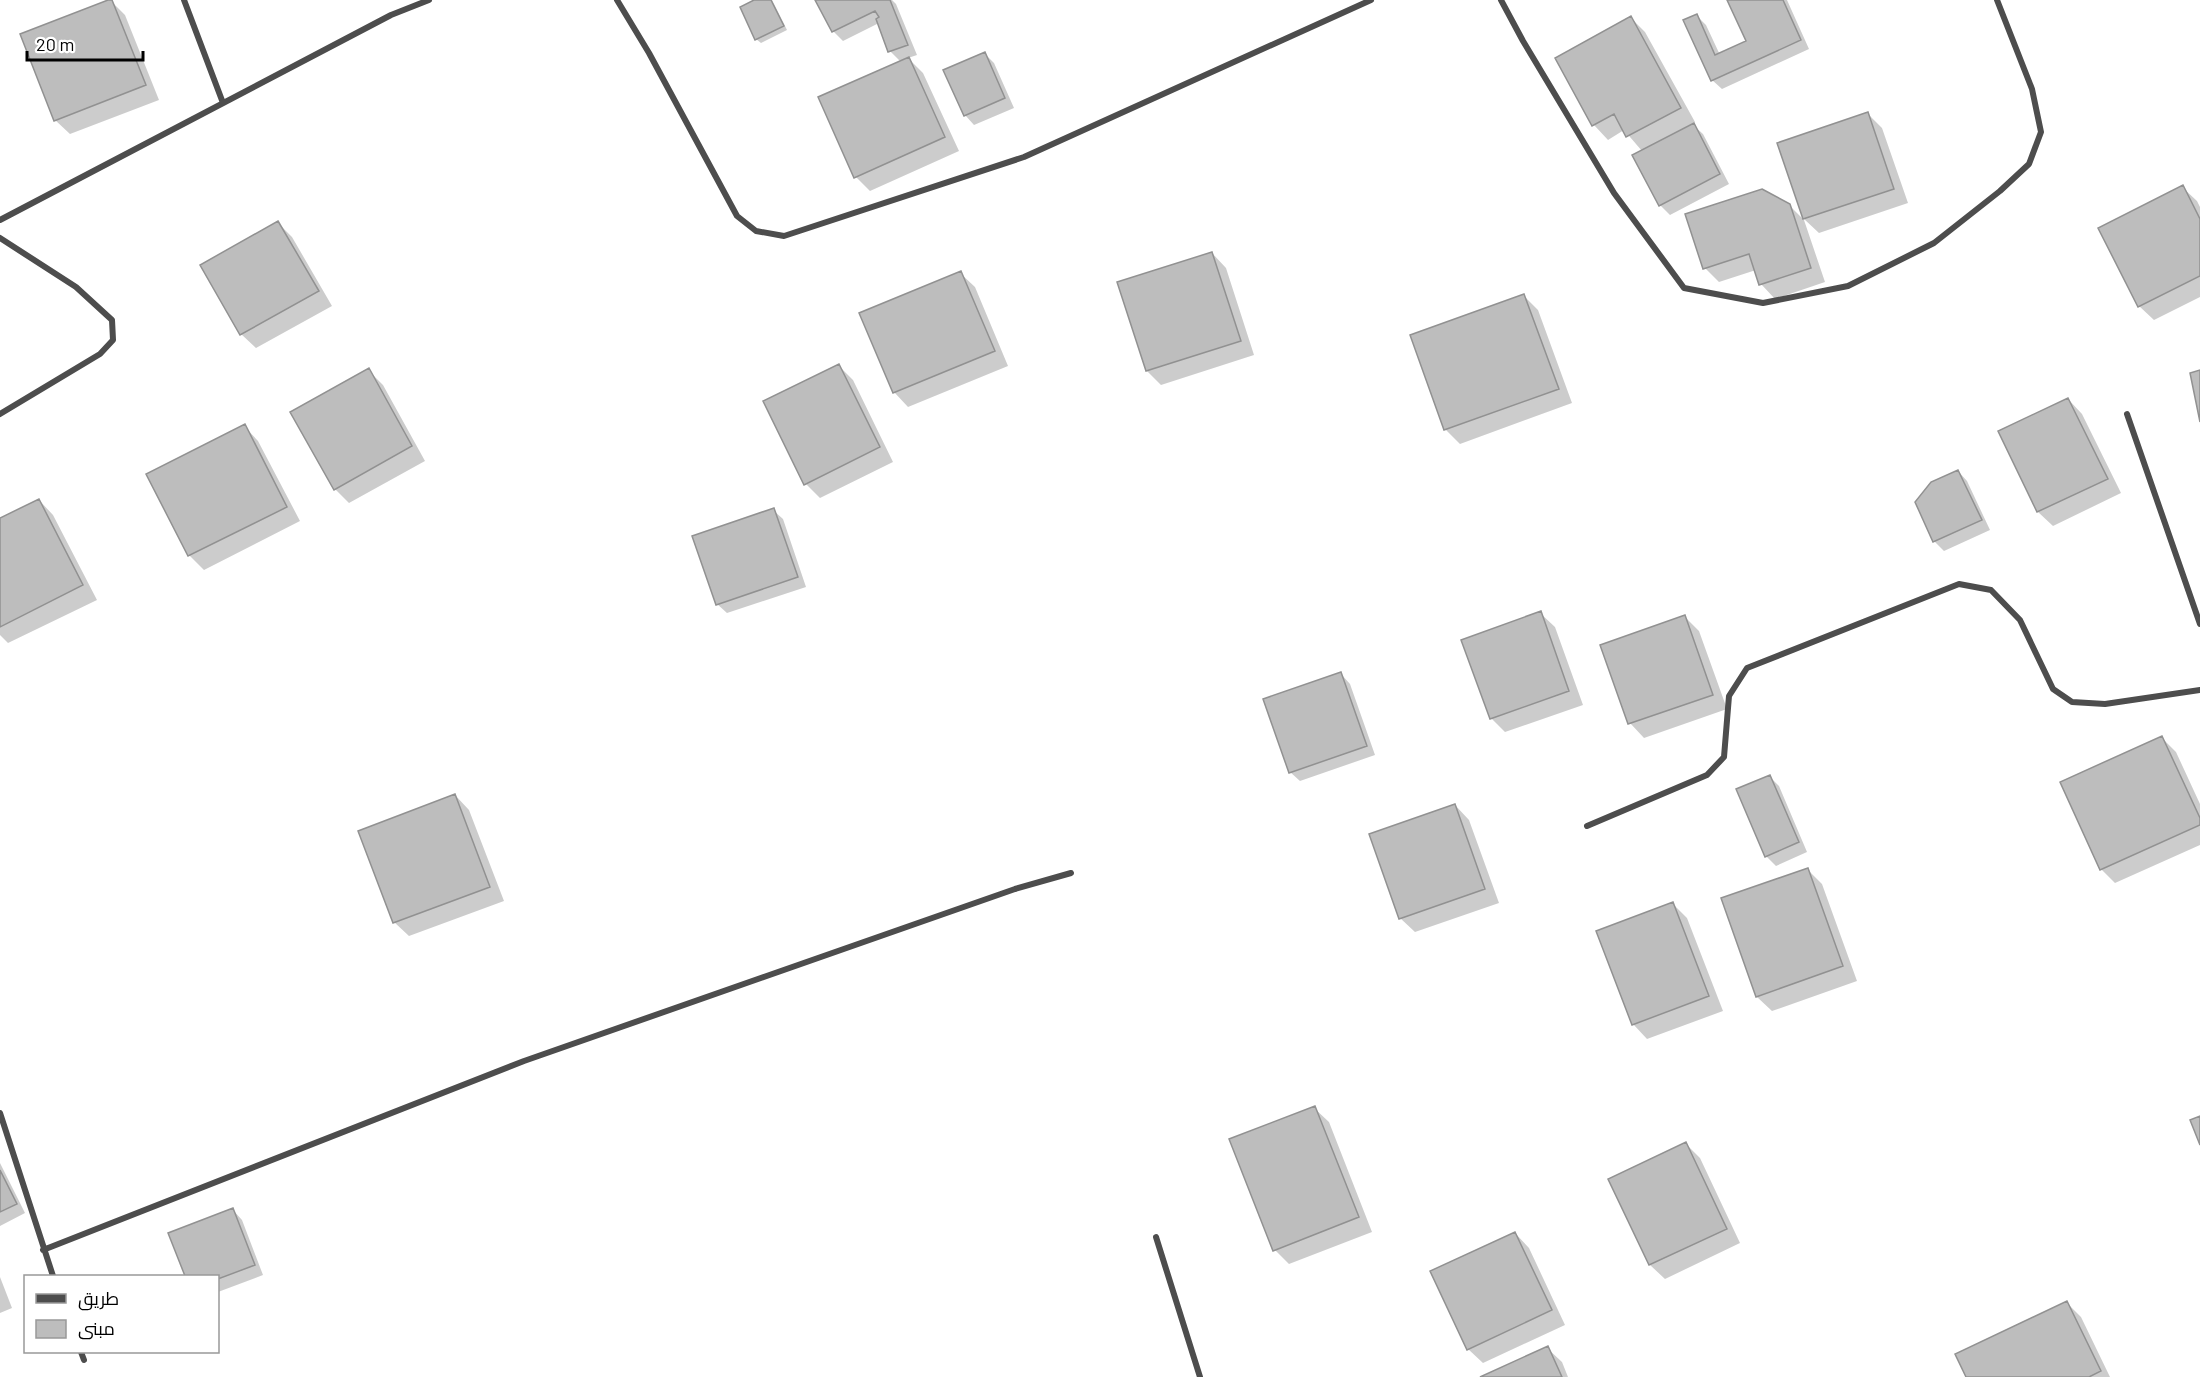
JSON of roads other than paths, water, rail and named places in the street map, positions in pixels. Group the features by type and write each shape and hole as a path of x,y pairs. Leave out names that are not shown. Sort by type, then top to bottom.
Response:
{"street":[{"path":"184,0 223,103"},
{"path":"0,220 391,15 429,0"},
{"path":"618,0 737,216 756,231 784,236 1024,156 1371,0"},
{"path":"1501,0 1614,193 1684,288 1763,303 1848,286 1934,243 2000,191 2029,164 2041,132 2032,89 1997,0"},
{"path":"0,238 76,287 112,320 113,340 100,354 0,414"},
{"path":"2127,414 2200,624"},
{"path":"1587,826 1707,775 1724,757 1729,696 1747,668 1959,584 1991,590 2020,620 2053,689 2072,702 2106,704 2200,690"},
{"path":"43,1250 524,1061 1015,889 1071,873"},
{"path":"0,1113 53,1275"},
{"path":"1156,1237 1200,1377"},
{"path":"81,1353 84,1359"}]}
